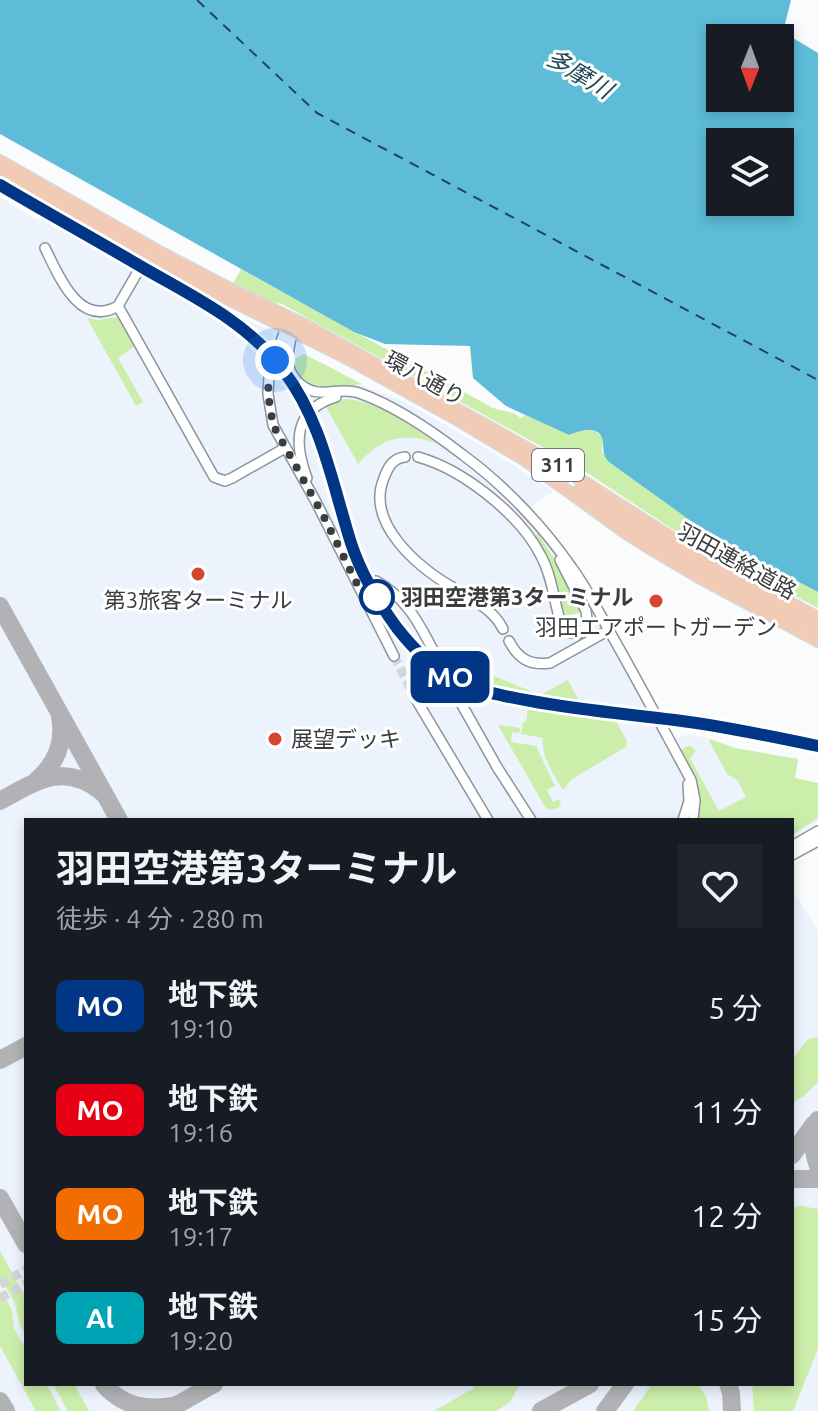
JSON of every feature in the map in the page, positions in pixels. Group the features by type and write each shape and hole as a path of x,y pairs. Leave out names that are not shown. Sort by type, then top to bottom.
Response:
{"main road":[{"name":"環八通り","path":"0,161 226,299 291,326 559,466 689,549 818,618"},
{"name":"環八通り","path":"0,172 149,252 201,274 401,387 526,461 653,550 818,641"},
{"path":"526,461 568,483 637,527"},
{"path":"559,466 637,527"},
{"name":"羽田連絡道路","path":"637,527 700,567 818,628"}],"street":[{"path":"45,248 68,292 84,307 95,311 109,311 118,306 149,252"},
{"path":"118,306 214,477 225,481 285,448"},
{"path":"291,326 288,360 292,374 301,385 320,393 351,392 410,419 464,455 506,493 558,549 584,585 685,769 695,793 693,818"},
{"path":"291,326 269,376 268,394 273,425 333,534 394,656"},
{"path":"315,500 299,454 299,434 308,414 332,398 347,395 368,398"},
{"path":"405,457 394,460 382,481 379,496 383,518 410,555 436,578 490,611 503,629"},
{"path":"418,457 455,473 497,503 532,541 542,557 562,627 578,634 586,627 587,615 549,539"},
{"path":"333,534 341,546"},
{"path":"376,581 394,592 410,608 435,654"},
{"path":"509,641 515,652 526,661 544,664 609,630"},
{"path":"441,666 454,692"},
{"path":"414,696 487,818"},
{"path":"462,705 530,818"},
{"path":"684,818 689,795 685,769"},
{"path":"794,845 818,831"},
{"path":"794,854 818,841"}],"shaded area":[{"path":"0,197 36,220 51,222 149,279 152,275 209,305 204,314 219,323 225,311 271,330 273,337 269,347 295,359 304,354 371,389 405,402 553,491 530,508 563,547 594,593 675,739 690,734 735,748 798,759 795,778 818,783 818,821 794,836 794,818 24,818 24,1386 794,1386 794,894 818,930 818,1411 0,1411"},
{"path":"746,730 818,744 818,751 745,738"}],"green space":[{"path":"241,269 493,408 521,418 525,415 569,435 582,431 595,432 603,438 602,452 609,462 695,524 818,592 818,608 698,546 575,465 282,304 270,302 233,284"},
{"path":"117,317 135,346 118,358 143,402 136,406 87,318"},
{"path":"304,354 362,384 330,387 307,383 301,379 292,360"},
{"path":"345,399 382,409 438,444 415,438 394,439 376,448 358,464 325,405"},
{"path":"538,534 563,572 581,612 564,617 546,556 534,537"},
{"path":"490,671 494,676 540,695 568,680 581,704 613,716 627,741 626,747 572,779 563,790 546,759 543,738 521,734 528,708 484,700 480,684"},
{"path":"498,725 520,728 519,733 512,732 511,742 536,746 555,786 547,790 553,802 559,799 561,804 558,808 549,810 545,807"},
{"path":"709,741 798,759 795,778 818,783 818,818 794,834 794,818 697,818 699,793 681,752 690,745 696,751 690,758 719,811 746,797 738,781 727,774"},
{"path":"818,1037 818,1082 794,1102 794,1057 808,1039"},
{"path":"794,1207 818,1209 818,1349 793,1411 754,1411 752,1386 794,1386"},
{"path":"0,1251 24,1294 24,1333 15,1303 6,1288 0,1285"},
{"path":"0,1292 12,1311 14,1329 24,1346 24,1386 47,1386 61,1411 36,1411 0,1346"},
{"path":"54,1386 75,1386 89,1411 68,1411"},
{"path":"519,1386 510,1402 496,1411 434,1411 474,1388"},
{"path":"651,1386 698,1386 706,1396 709,1411 633,1411"}],"water":[{"name":"多摩川","path":"0,0 791,0 785,24 706,24 706,112 794,112 794,39 818,53 818,592 695,524 609,462 604,455 599,433 584,430 569,435 506,406 473,378 470,346 385,344 354,332 0,134"}],"ferry route":[{"path":"197,0 317,113 818,380"}],"taxiway":[{"path":"0,606 118,818"},
{"path":"36,781 57,752 61,736 60,717"},
{"path":"0,801 38,781 63,776 89,783 103,793"},
{"path":"0,1060 24,1047"},
{"path":"818,1120 813,1143 818,1166"},
{"path":"794,1152 814,1124"},
{"path":"794,1179 818,1179"},
{"path":"0,1198 24,1240"},
{"path":"105,1386 137,1406 156,1408 177,1405"},
{"path":"168,1410 210,1386"},
{"path":"541,1411 586,1386"},
{"path":"605,1411 624,1386"},
{"path":"729,1386 732,1411"},
{"path":"0,1401 6,1411"}],"tunnel":[{"path":"341,546 361,572 376,581"},
{"path":"394,656 414,696"},
{"path":"0,1284 24,1271"},
{"path":"0,1298 24,1285"}],"railway":[{"path":"0,185 212,308 236,325 278,365 312,419 356,557 393,622"},
{"path":"411,650 446,680 495,698 585,714 706,728 818,749"}],"metro line":[{"name":"MO","path":"0,185 232,320 280,366 299,392 313,420 351,545 367,581 403,635 424,659 439,670 471,687 512,698 706,725 818,746"}],"place":[{"name":"第3旅客ターミナル","path":"198,574"},
{"name":"羽田空港第3ターミナル","path":"377,597"},
{"name":"羽田エアポートガーデン","path":"656,601"},
{"name":"展望デッキ","path":"275,739"}],"route":[{"path":"275,360 269,376 268,394 273,425 363,596 377,597"}]}
